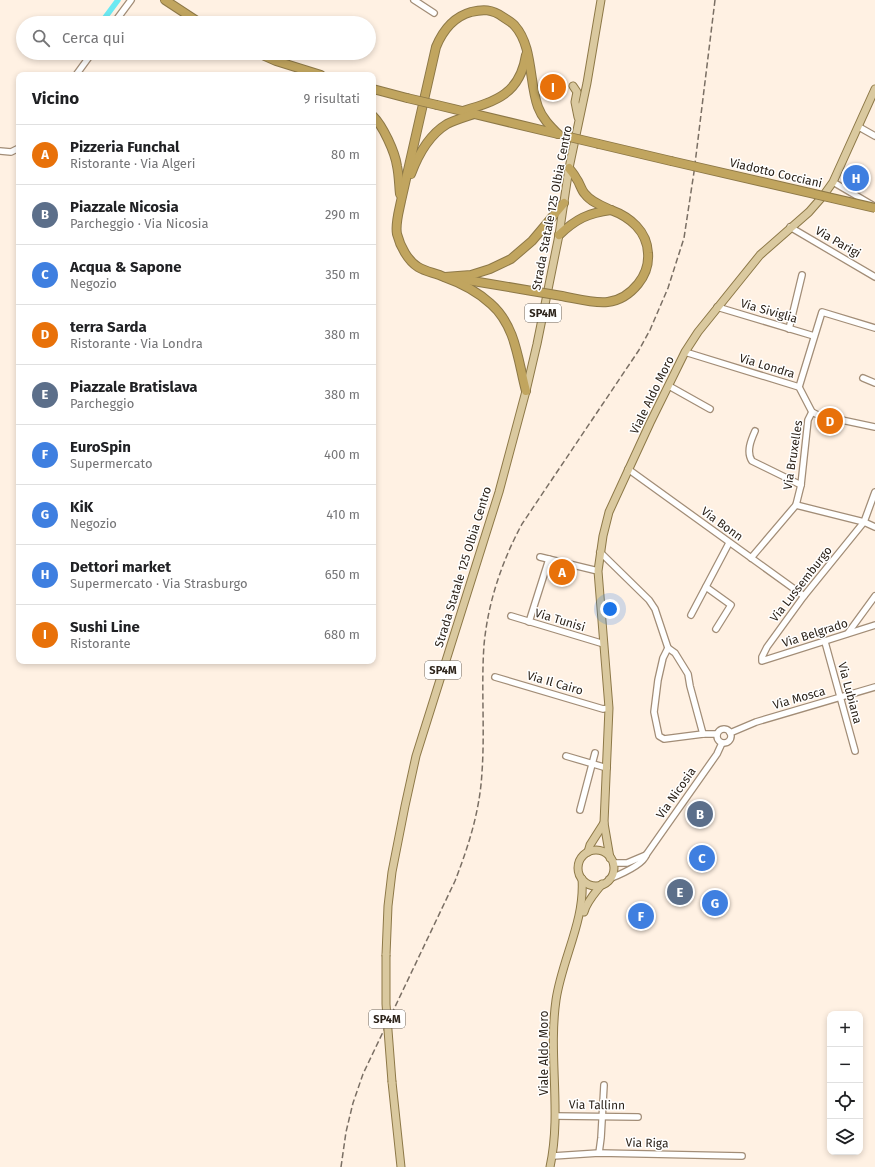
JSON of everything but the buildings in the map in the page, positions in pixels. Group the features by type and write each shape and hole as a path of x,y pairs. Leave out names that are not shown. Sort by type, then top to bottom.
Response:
{"highway":[{"path":"165,0 189,16"},
{"path":"526,391 514,339 502,318 492,305 472,290 418,267 408,258 401,246 397,234 397,218 436,47 441,34 451,22 470,12 484,9 499,14 515,26 522,37 526,49 538,109 543,118 561,135"},
{"path":"463,111 499,98 513,88 523,71 526,56 522,37"},
{"path":"274,60 311,72"},
{"name":"Viadotto Cocciani","path":"376,90 671,161 875,207"},
{"path":"401,201 412,171 424,146 436,132 448,124 476,115"},
{"path":"376,119 389,144 397,165 401,201"},
{"path":"444,277 601,303 618,300 632,290 644,276 649,263 648,245 640,228 627,217 598,204 585,194 576,177 569,168"},
{"path":"444,277 471,276 511,259 532,241 564,203"},
{"path":"559,235 579,220 594,212 612,210"}],"main road":[{"name":"Strada Statale 125 Olbia Centro","path":"402,1167 392,1082 386,1011 388,906 392,872 400,826 416,756 496,499 526,391 559,235 569,168 579,123 601,0"},
{"path":"573,86 577,92 576,102 579,123"},
{"name":"Viale Aldo Moro","path":"611,860 604,823 609,708 598,571 600,552 609,512 628,469 685,352 717,307 760,255 808,212 833,182 875,89"},
{"name":"Viale Aldo Moro","path":"588,852 590,845 604,823"},
{"path":"594,850 600,851 605,853 611,860 613,872 609,880 602,884 591,885 582,879 579,872 579,863 582,857 588,852 594,850"},
{"name":"Viale Aldo Moro","path":"550,1167 553,1156 555,1116 553,1030 556,1001 558,986 582,906 582,879"},
{"name":"Viale Aldo Moro","path":"571,941 575,936 585,906 602,884"},
{"path":"398,1139 406,1167"}],"street":[{"path":"119,16 131,0"},
{"path":"414,0 434,13"},
{"path":"78,72 87,60"},
{"path":"859,127 875,136"},
{"path":"0,151 11,152 16,150"},
{"path":"833,182 875,207"},
{"name":"Via Parigi","path":"790,228 875,277"},
{"path":"789,329 802,275"},
{"name":"Via Siviglia","path":"717,307 814,336"},
{"path":"799,387 822,312 875,328"},
{"name":"Via Londra","path":"685,352 799,387 812,412"},
{"path":"863,378 875,383"},
{"path":"669,386 710,409"},
{"path":"812,412 835,420 875,427"},
{"name":"Via Bruxelles","path":"751,558 796,505 801,485 808,420 812,412"},
{"path":"755,431 749,452 749,457 752,461 801,485"},
{"name":"Via Bonn","path":"628,469 804,596"},
{"name":"Via Lussemburgo","path":"762,661 764,652 804,596 864,522 875,492"},
{"path":"796,505 864,522 875,527"},
{"path":"691,615 730,543"},
{"path":"600,552 648,600 655,609 668,648 675,653 688,674 703,734"},
{"path":"540,557 598,571"},
{"path":"529,622 549,559"},
{"path":"706,587 731,605 716,629"},
{"path":"848,633 875,596"},
{"name":"Via Tunisi","path":"510,616 604,644"},
{"name":"Via Belgrado","path":"762,661 875,625"},
{"name":"Via Lubiana","path":"825,642 855,751"},
{"path":"668,648 663,658 658,680 654,712 659,736 664,739 703,734 717,734 722,730 726,730 730,733 731,737 729,741 722,743 717,739 717,734"},
{"name":"Via Il Cairo","path":"495,677 603,709 609,708"},
{"name":"Via Mosca","path":"730,733 756,722 875,687"},
{"name":"Via Nicosia","path":"611,860 627,863 646,854 652,848 717,754 722,743"},
{"path":"580,810 595,753"},
{"path":"566,756 607,768"},
{"name":"Via Nicosia","path":"609,880 624,873 645,859 646,854"},
{"path":"599,1153 603,1117 604,1085"},
{"name":"Via Tallinn","path":"555,1116 638,1117"},
{"name":"Via Riga","path":"553,1156 599,1153 742,1156"}],"waterway":[{"path":"106,16 118,0"}],"railway":[{"path":"341,1167 346,1132 353,1103 363,1074 455,881 473,827 479,800 482,772 484,645 489,613 502,567 522,524 639,350 650,330 668,288 684,238 694,172 715,0"}],"place":[{"name":"Sushi Line","path":"553,87"},
{"name":"Dettori market","path":"856,178"},
{"name":"terra Sarda","path":"830,421"},
{"name":"Pizzeria Funchal","path":"562,572"},
{"name":"Piazzale Nicosia","path":"700,814"},
{"name":"Acqua & Sapone","path":"702,858"},
{"name":"Piazzale Bratislava","path":"680,892"},
{"name":"KiK","path":"715,903"},
{"name":"EuroSpin","path":"641,916"}]}
